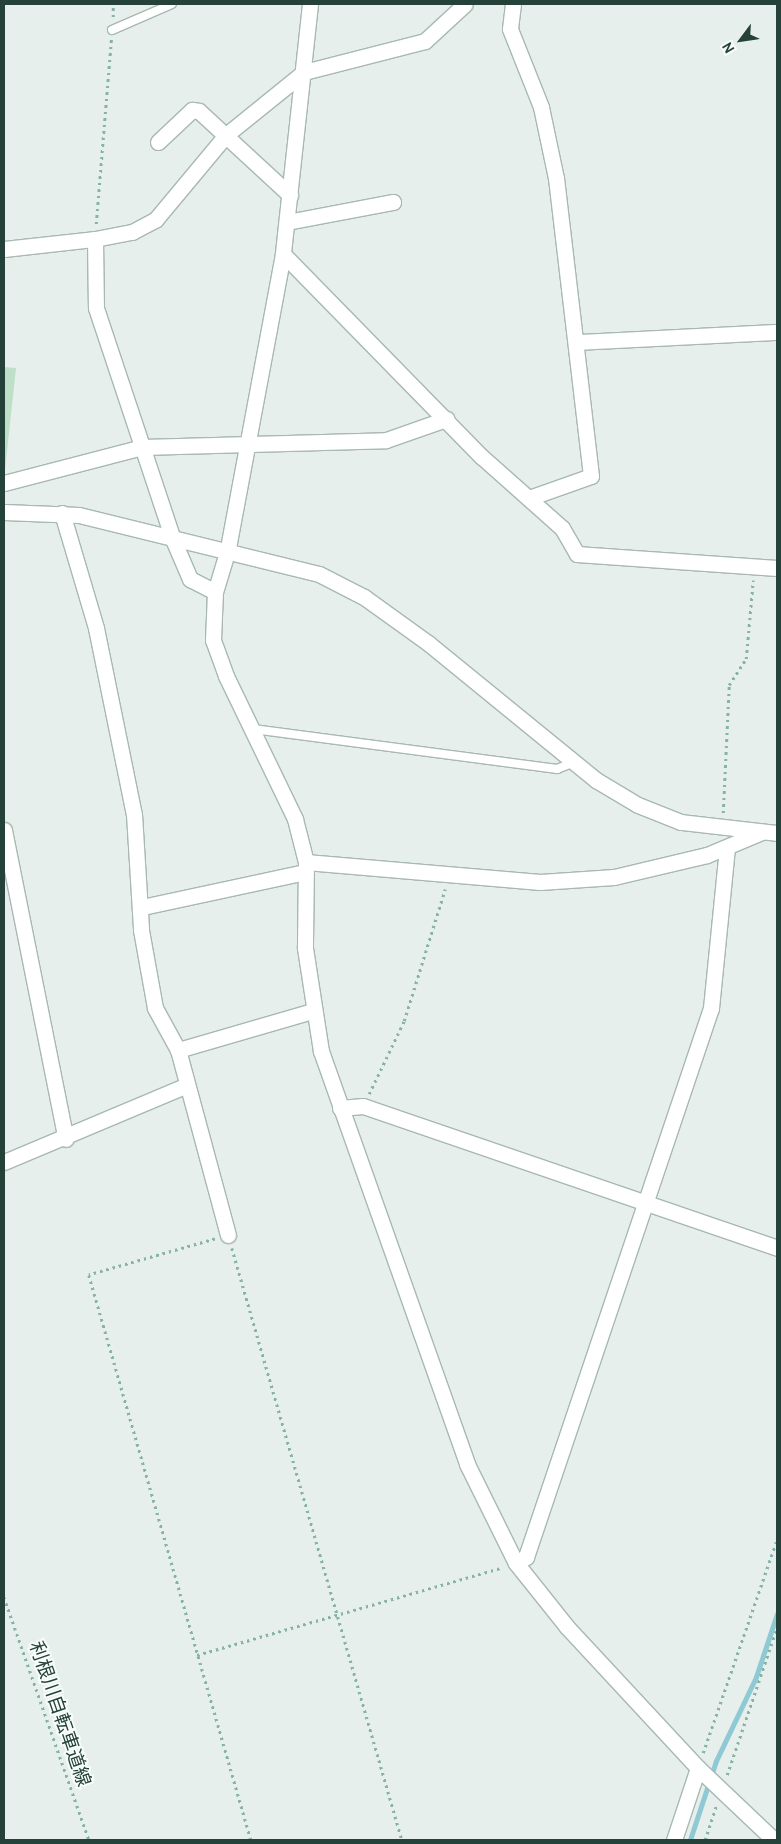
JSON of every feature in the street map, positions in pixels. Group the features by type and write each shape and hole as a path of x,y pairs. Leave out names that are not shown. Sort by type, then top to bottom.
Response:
{"street":[{"path":"310,4 283,254 246,442 228,549 214,592 213,640 296,819 306,867 305,948 312,1011 340,1108 467,1464 516,1564 567,1627 698,1768 774,1840"},
{"path":"4,249 94,240 132,232 156,219 226,135 304,72 425,41 465,4"},
{"path":"513,4 510,29 541,107 556,178 561,249 578,342 591,476 529,498"},
{"path":"158,142 192,110 226,135 290,195"},
{"path":"287,222 393,202"},
{"path":"94,240 96,308 172,537 190,579 214,592"},
{"path":"283,254 446,419 562,528 577,554 754,568 777,568"},
{"path":"578,342 777,332"},
{"path":"4,483 142,447 246,442 386,440 446,419"},
{"path":"4,512 62,513 228,549 319,574 364,597 574,762 638,805 681,822 770,833"},
{"path":"62,513 96,628 134,814 142,907 141,930 155,1008 178,1050 185,1086 228,1235"},
{"path":"4,830 66,1139"},
{"path":"142,907 306,867 450,874 540,882 614,876 727,849 770,833"},
{"path":"516,1564 526,1557 711,1008 727,849"},
{"path":"178,1050 312,1011"},
{"path":"4,1162 66,1139 185,1086"},
{"path":"340,1108 363,1106 777,1248"},
{"path":"674,1840 698,1768"}],"lane":[{"path":"112,30 172,4"},
{"path":"253,729 557,769 574,762"}],"path":[{"path":"94,240 113,4"},
{"path":"722,828 729,685 746,659 754,568"},
{"path":"363,1106 404,1021 450,874"},
{"path":"252,1840 196,1655 89,1276 228,1235 402,1840"},
{"path":"698,1768 777,1539"},
{"path":"196,1655 337,1612 516,1564"},
{"name":"利根川自転車道線","path":"4,1597 89,1840"},
{"path":"705,1840 777,1627"}],"green space":[{"path":"4,367 16,368 4,479"}],"waterway":[{"path":"690,1840 716,1761 756,1677 777,1614"}]}
